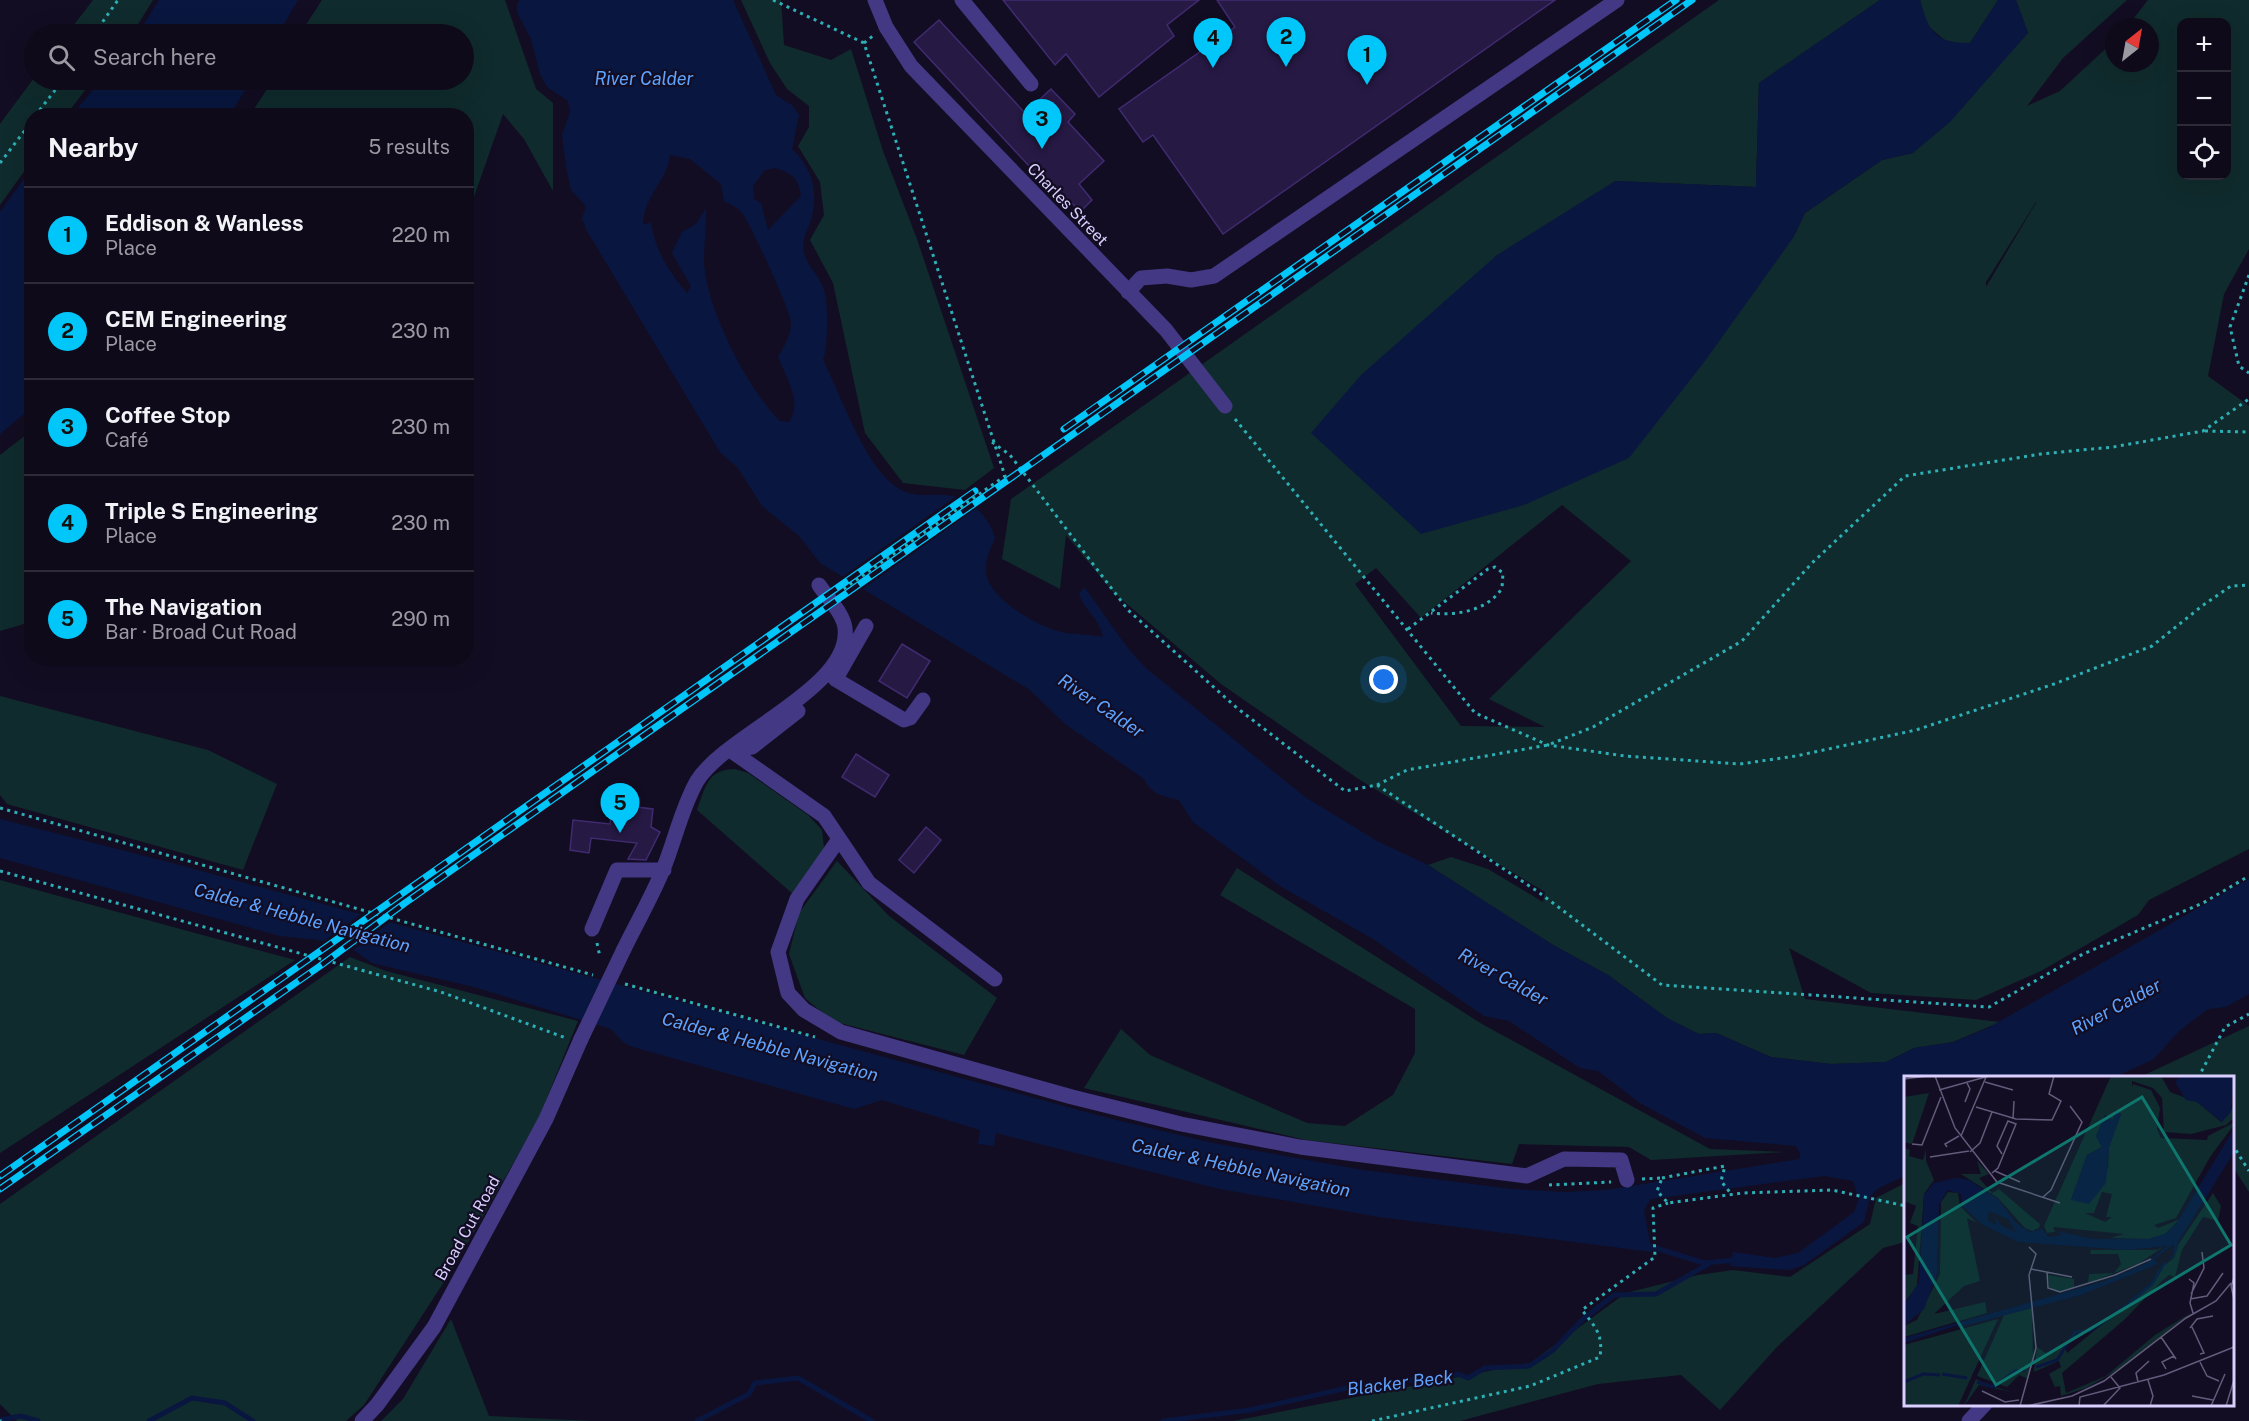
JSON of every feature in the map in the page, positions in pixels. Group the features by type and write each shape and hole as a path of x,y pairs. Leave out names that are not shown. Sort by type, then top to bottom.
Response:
{"street":[{"name":"Charles Street","path":"875,0 886,27 911,66 1166,330 1225,406"},
{"path":"962,0 1031,84"},
{"path":"1128,292 1141,278 1167,276 1191,280 1214,276 1617,0"},
{"path":"592,929 617,870 664,870 696,782 704,771 820,681 839,657 845,628 842,619 819,585"},
{"path":"730,750 752,747 835,679 848,662 866,626"},
{"path":"835,679 904,720 910,718 923,700"},
{"path":"730,750 824,816 869,883 995,979"},
{"path":"839,839 797,899 778,952 788,993 804,1010 841,1032 1072,1097 1181,1124 1300,1147 1527,1176 1564,1159 1621,1160 1627,1180"},
{"name":"Broad Cut Road","path":"362,1421 377,1405 434,1327 546,1119 580,1041 664,870"},
{"path":"1969,1421 1983,1406"}],"path":[{"path":"101,24 118,0"},
{"path":"773,0 864,43 992,442 1005,476 836,594"},
{"path":"41,108 55,90"},
{"path":"0,163 24,132"},
{"path":"2249,275 2230,327 2239,366 2249,373"},
{"path":"2203,431 2249,399"},
{"path":"1225,406 1475,713 1548,745 1625,756 1740,764 1796,756 1916,730 2054,684 2152,646 2231,586 2249,585"},
{"path":"992,442 1010,455 1128,610 1237,708 1345,791 1377,785 1407,770 1548,745 1593,727 1742,641 1812,563 1905,476 2041,454 2113,447 2203,431 2249,432"},
{"path":"1408,628 1488,569 1495,567 1503,573 1502,588 1485,604 1449,615 1431,613"},
{"path":"1377,785 1537,891 1662,985 1989,1007 2083,954 2203,903 2249,876"},
{"path":"0,808 601,978"},
{"path":"0,871 441,992 580,1041"},
{"path":"592,929 601,955 592,975"},
{"path":"2199,1076 2225,1027 2249,1014"},
{"path":"2234,1147 2249,1171"},
{"path":"1543,1185 1587,1185 1662,1178 1725,1166 1721,1181 1732,1195"},
{"path":"1662,1178 1657,1191 1668,1203"},
{"path":"1372,1421 1530,1386 1600,1357 1602,1342 1582,1310 1654,1257 1653,1208 1668,1203 1732,1195 1832,1190 1904,1206"}],"green space":[{"path":"93,0 153,0 138,24 75,24"},
{"path":"322,0 505,0 536,89 553,103 553,191 524,139 503,114 474,197 474,108 255,108 266,90 474,90 474,24 306,24"},
{"path":"741,0 781,0 784,45 831,60 851,49 883,151 917,239 994,468 965,490 903,483 865,433 833,283 810,240 824,215 820,182 798,146 809,127 809,106 787,89 770,63"},
{"path":"1719,0 1880,0 1759,83 1756,187 1615,181 1793,238 1805,213 1882,160 1913,153 2028,33 2016,0 2127,0 2063,58 2027,106 2060,91 2105,49 2105,72 2159,72 2159,18 2134,18 2148,0 2249,0 2249,249 2224,294 2208,376 2249,406 2249,849 2149,900 2138,915 2041,971 1976,1000 1871,993 1789,948 1805,999 2000,1022 1953,1042 1914,1048 1886,1062 1831,1064 1771,1057 1716,1033 1699,1034 1667,1018 1608,975 1553,945 1428,865 1451,857 1488,869 1543,902 1545,892 1360,780 1221,684 1113,592 1066,535 1060,589 1002,559 1011,499","holes":["2036,203 1986,287 1986,282","1562,505 1631,561 1489,699 1545,727 1461,726 1355,584 1376,568 1421,618"]},
{"path":"1920,0 1998,0 1970,43 1948,43 1927,25"},
{"path":"25,90 85,90 71,108 24,108 24,172 0,205 0,124"},
{"path":"24,436 24,624 0,631 0,455"},
{"path":"0,696 208,750 277,784 243,870 7,804 0,795"},
{"path":"735,769 748,773 808,815 822,830 824,848 794,895 697,810 713,776 719,772"},
{"path":"837,861 889,916 997,998 964,1055 832,1021 805,998 789,954 799,913"},
{"path":"1237,868 1482,1024 1710,1149 1785,1152 1651,1160 1629,1147 1519,1144 1512,1164 1306,1140 1084,1088 1121,1029 1150,1055 1307,1123 1345,1126 1393,1095 1415,1053 1415,1009 1220,895"},
{"path":"0,880 295,960 0,1153"},
{"path":"350,957 386,971 578,1021 538,1120 455,1265 364,1405 346,1421 17,1421 0,1404 0,1204"},
{"path":"2249,1026 2249,1192 2234,1169 2234,1076 2142,1076"},
{"path":"1904,1184 1904,1242 1883,1248 1777,1347 1720,1410 1681,1375 1598,1384 1460,1421 1233,1421 1530,1363 1626,1293 1698,1275 1733,1270 1790,1277 1870,1224 1876,1198"},
{"path":"451,1319 489,1416 593,1421 381,1421 403,1399"}],"water":[{"path":"159,0 298,0 284,24 144,24"},
{"name":"River Calder","path":"520,0 733,0 776,95 793,106 799,115 792,149 805,164 814,190 813,210 803,246 808,263 825,294 827,324 823,360 855,430 886,478 905,492 959,498 979,511 989,524 995,538 987,560 986,574 996,593 1016,611 1061,632 1103,637 1102,631 1079,594 1084,587 1122,640 1147,669 1305,797 1377,841 1428,865 1553,945 1608,975 1667,1018 1699,1034 1716,1033 1770,1057 1831,1064 1886,1062 1914,1048 1954,1042 1988,1028 2249,879 2249,994 2226,1007 2208,1009 2179,1031 2154,1059 2117,1076 1904,1076 1904,1176 1877,1189 1870,1197 1864,1222 1804,1265 1789,1270 1730,1266 1733,1252 1775,1258 1798,1253 1854,1212 1859,1199 1853,1181 1824,1176 1651,1199 1644,1210 1652,1252 1379,1217 1220,1189 996,1133 994,1146 978,1144 980,1130 882,1100 854,1109 633,1047 623,1042 611,1029 474,987 372,963 355,951 319,940 280,936 0,858 0,819 172,863 1108,1118 1213,1143 1363,1170 1512,1189 1564,1192 1606,1190 1800,1159 1796,1146 1705,1138 1640,1103 1598,1071 1580,1068 1509,1021 1484,1016 1373,939 1280,886 1193,822 1179,800 1154,792 1144,779 1065,724 1030,690 820,563 799,536 762,506 738,468 720,452 587,231 582,219 586,206 571,190 566,166 562,135 570,112 568,101 547,87 540,74 531,39 517,12 517,4","holes":["670,155 690,159 721,184 724,201 743,214 785,303 791,328 778,357 794,398 793,414 789,422 780,421 755,389 730,346 711,299 704,259 706,208 696,224 682,232 672,253 691,286 687,293 664,260 651,223 643,224 647,204 665,172","775,168 786,172 796,181 801,196 768,230 761,203 754,199 753,186 765,170"]},
{"path":"1880,0 1920,0 1935,34 1949,41 1970,43 1998,0 2016,0 2028,33 1950,122 1913,153 1882,160 1805,213 1793,238 1705,361 1629,458 1524,505 1421,534 1311,433 1361,375 1497,255 1615,181 1756,187 1759,83"},
{"path":"93,90 245,90 234,108 78,108"},
{"path":"24,179 24,414 0,434 0,212"}],"pier":[{"path":"958,495 978,507 860,591 839,579"},
{"path":"364,912 393,920 349,953 320,944"}],"building":[{"path":"1003,0 1199,0 1167,25 1174,36 1099,97 1066,54 1055,65"},
{"path":"1217,0 1555,0 1223,234 1153,135 1143,142 1119,109 1235,27"},
{"path":"939,20 1025,113 1051,89 1075,114 1068,122 1104,161 1079,184 1092,200 1080,212 1072,203 1067,207 914,42"},
{"path":"902,644 930,661 907,698 879,681"},
{"path":"856,754 889,775 875,797 842,777"},
{"path":"628,806 653,809 651,827 660,832 646,860 628,859 637,843 591,838 589,853 570,850 573,820 610,824 611,810 627,812"},
{"path":"926,827 941,840 914,873 899,860"}],"waterway":[{"name":"Calder & Hebble Navigation","path":"1646,1245 1704,1263 1736,1260"},
{"name":"Blacker Beck","path":"1163,1421 1250,1410 1347,1388 1458,1374 1468,1378 1485,1368 1529,1366 1552,1351 1582,1320 1614,1295 1656,1294 1710,1263"},
{"name":"Blacker Beck","path":"697,1421 749,1394 755,1383 798,1378 872,1421"},
{"name":"Blacker Beck","path":"149,1421 192,1398 225,1403 253,1421"},
{"name":"Blacker Beck","path":"0,1420 21,1416 38,1421"}],"railway":[{"path":"1064,429 1676,0"},
{"path":"0,1189 1692,0"},
{"path":"0,1176 975,491"}],"place":[{"name":"CEM Engineering","path":"1286,67"},
{"name":"Triple S Engineering","path":"1213,68"},
{"name":"Eddison & Wanless","path":"1367,85"},
{"name":"Coffee Stop","path":"1042,149"},
{"name":"The Navigation","path":"620,833"}]}
